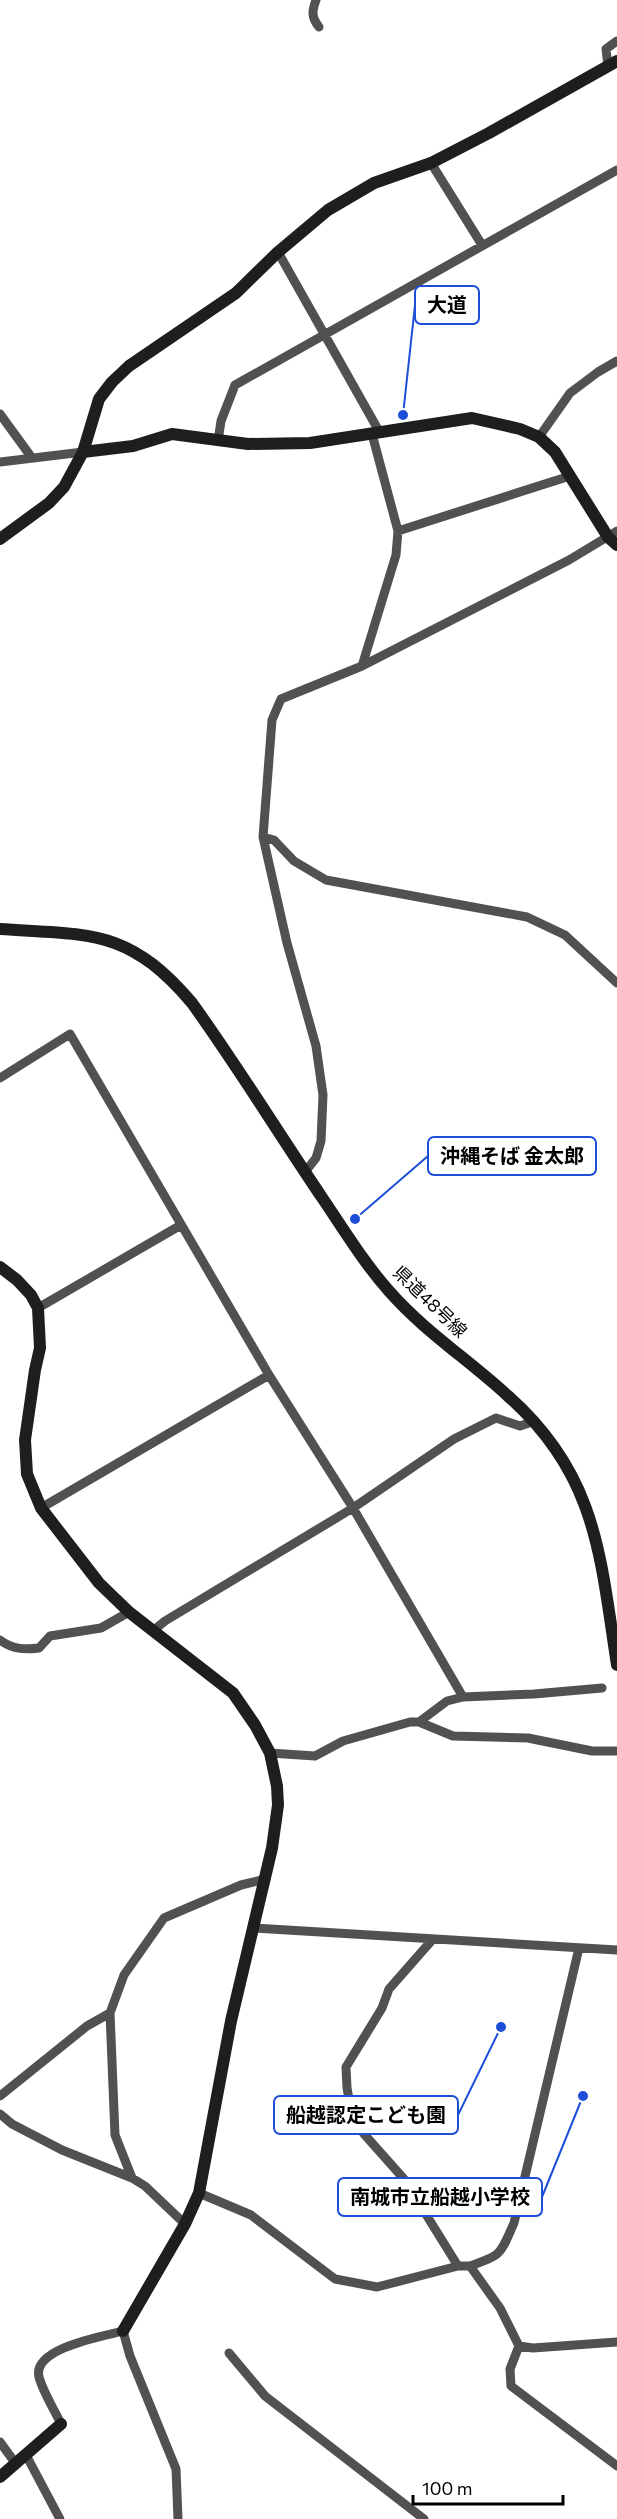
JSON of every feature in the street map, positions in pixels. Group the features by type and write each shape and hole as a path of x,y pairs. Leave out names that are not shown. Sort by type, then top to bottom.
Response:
{"street":[{"path":"316,0 313,19 319,27"},
{"path":"0,539 49,503 64,487 83,452 99,399 112,382 129,366 236,293 278,252 328,210 374,183 431,163 489,134 612,63 606,49 617,41"},
{"path":"431,163 482,245"},
{"path":"218,441 220,421 235,385 617,170"},
{"path":"278,252 326,334 376,433 398,531 396,555 362,666"},
{"path":"539,437 570,393 617,361"},
{"path":"0,414 32,458"},
{"path":"0,462 133,446 172,434 248,444 310,443 472,418 520,429 539,437 555,452 614,538 362,666 281,699 272,720 263,837 287,943 316,1046 323,1095 321,1141 316,1158 305,1172"},
{"path":"398,531 570,476"},
{"path":"263,837 274,840 294,861 326,880 527,916 565,935 617,983"},
{"name":"県道48号線","path":"0,929 59,931 101,938 138,953 159,968 185,995 355,1245 389,1291 418,1321 535,1421 559,1451 576,1480 588,1510 602,1570 617,1665"},
{"path":"0,1077 70,1034 269,1375 353,1508 463,1697"},
{"path":"38,1308 181,1225"},
{"path":"0,1267 17,1280 38,1308 40,1348 34,1370 25,1440 27,1474 41,1508 99,1583 129,1612 233,1693 255,1725 270,1753 277,1786 278,1805 266,1879 231,2021 200,2193 185,2224 123,2331 51,2354 40,2364 39,2376 61,2424 0,2477"},
{"path":"41,1508 269,1375"},
{"path":"154,1630 165,1621 353,1508 454,1439 496,1418 520,1426 535,1421"},
{"path":"0,1640 9,1646 26,1650 39,1648 50,1636 101,1628 129,1612"},
{"path":"420,1722 447,1701 463,1697 602,1688"},
{"path":"270,1753 315,1756 343,1741 410,1722 420,1722 453,1736 528,1738 592,1752 617,1751"},
{"path":"132,2178 115,2135 110,2013 124,1976 164,1918 240,1885 266,1879"},
{"path":"254,1928 617,1950"},
{"path":"434,1939 389,1989 382,2008 346,2067 347,2088 352,2116 364,2134 404,2179 458,2266"},
{"path":"200,2193 251,2215 335,2279 377,2287 458,2266 470,2266 495,2258 503,2248 514,2223 579,1948"},
{"path":"0,2096 87,2026 110,2013"},
{"path":"0,2114 12,2124 62,2150 132,2178 145,2186 185,2224"},
{"path":"470,2266 500,2308 519,2346 510,2369 511,2386 617,2466"},
{"path":"123,2331 130,2356 176,2469 177,2519"},
{"path":"519,2346 533,2348 617,2342"},
{"path":"229,2353 265,2396 424,2519"},
{"path":"0,2442 16,2463"},
{"path":"26,2455 60,2519"}],"place":[{"name":"大道","path":"403,415"},
{"name":"沖縄そば 金太郎","path":"355,1219"},
{"name":"船越認定こども園","path":"501,2027"},
{"name":"南城市立船越小学校","path":"583,2096"}]}
